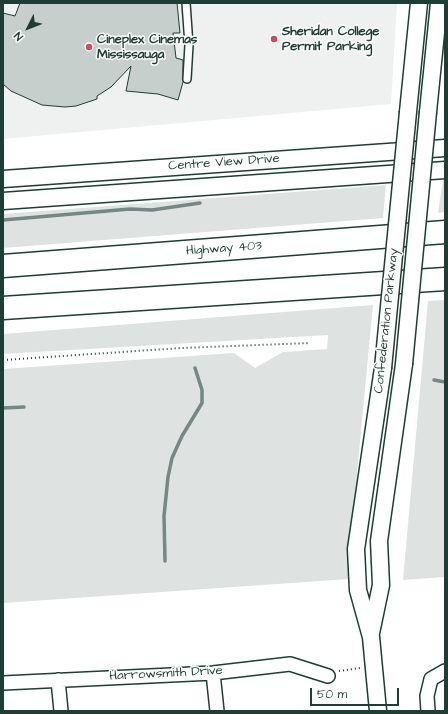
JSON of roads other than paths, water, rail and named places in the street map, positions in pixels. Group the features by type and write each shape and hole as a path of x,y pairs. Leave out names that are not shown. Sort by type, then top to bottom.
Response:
{"highway":[{"name":"Highway 403","path":"3,266 445,232"},
{"path":"3,308 445,279"}],"street":[{"name":"Confederation Parkway","path":"378,711 371,637 358,590 356,549 383,368 419,3"},
{"name":"Confederation Parkway","path":"371,637 381,585 379,541 404,364 439,3"},
{"name":"Centre View Drive","path":"3,179 445,148"},
{"name":"Centre View Drive","path":"3,201 445,170"},
{"name":"Harrowsmith Drive","path":"3,683 213,673 290,664 328,676"},
{"path":"428,711 427,696 431,679 445,671"},
{"path":"213,673 217,711"},
{"path":"58,680 61,711"}],"lane":[{"path":"186,3 189,45 188,79"}],"waterway":[{"path":"3,220 130,209 152,210 200,203"},
{"path":"165,561 164,516 168,477 172,458 182,436 202,403 202,390 195,368"},
{"path":"434,380 445,382"},
{"path":"3,408 24,407"}],"place":[{"name":"Sheridan College Permit Parking","path":"274,39"},
{"name":"Cineplex Cinemas Mississauga","path":"89,47"}]}
